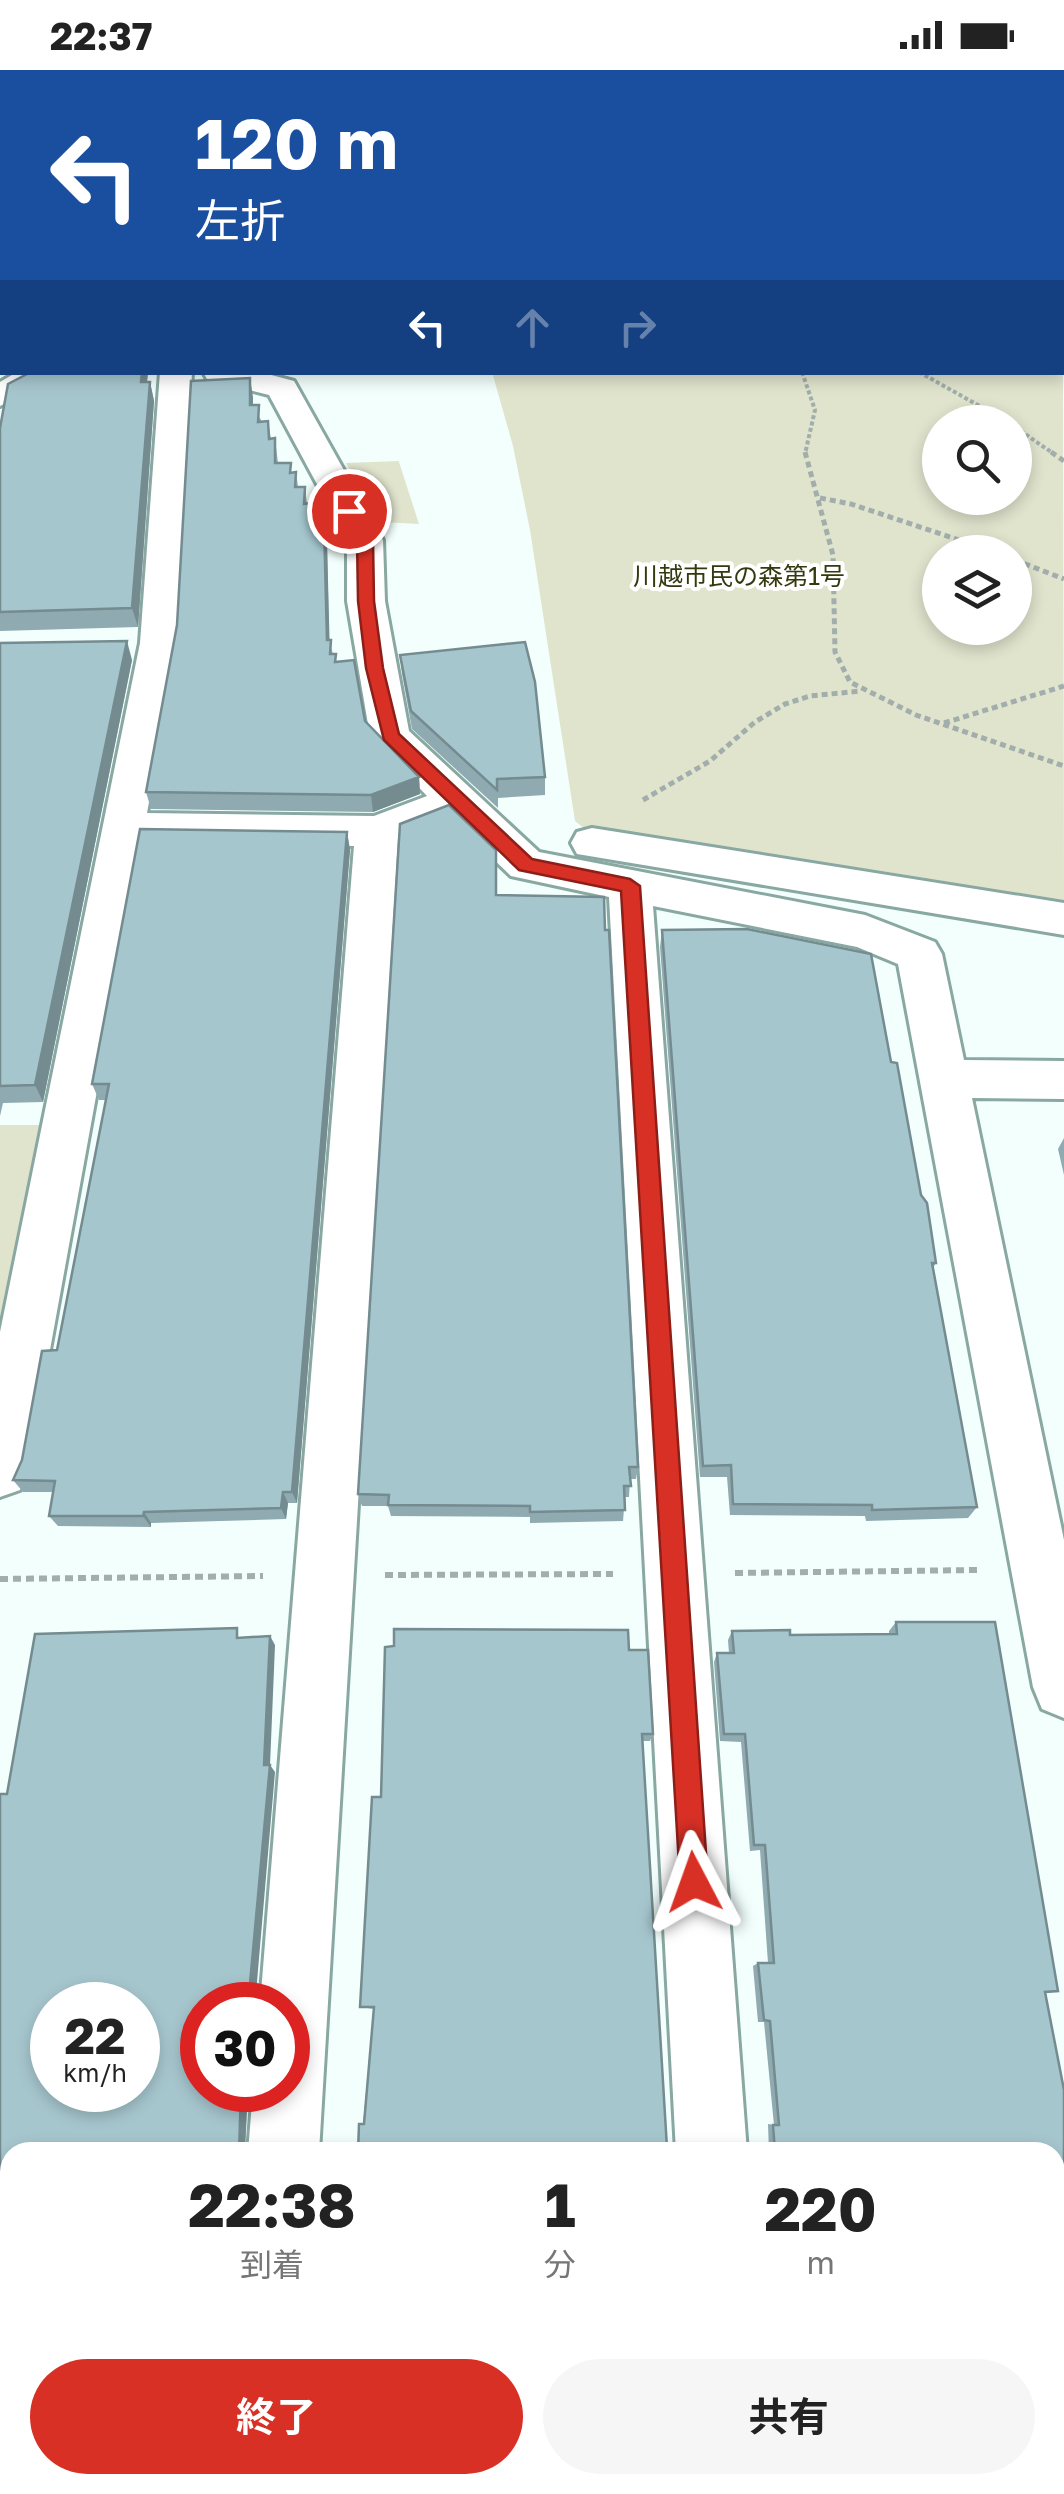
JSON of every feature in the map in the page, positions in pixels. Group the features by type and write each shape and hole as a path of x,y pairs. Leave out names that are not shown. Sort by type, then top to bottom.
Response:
{"street":[{"path":"0,396 37,375"},
{"path":"0,1470 124,828 139,644 176,375"},
{"path":"231,375 282,388 365,540 372,651 390,736 526,865 865,932 919,954 1064,1687"},
{"path":"124,828 377,831 458,800"},
{"path":"285,2142 377,831"},
{"path":"502,842 536,836 578,841 1064,920"},
{"path":"630,886 711,2142"},
{"path":"943,1079 1064,1080"}],"path":[{"path":"803,375 814,400 816,420 804,456 834,557 829,625 839,661 850,682 861,691 1064,766"},
{"path":"924,375 978,405"},
{"path":"1032,438 1064,460"},
{"path":"819,498 851,504 944,535"},
{"path":"1032,566 1064,578"},
{"path":"943,723 1064,686"},
{"path":"578,841 710,762 755,722 786,704 810,696 861,691"},
{"path":"0,1578 1040,1569"}],"green space":[{"name":"川越市民の森第1号","path":"493,375 1063,375 1064,908 596,838 575,821 530,530 513,446"},
{"path":"399,461 419,524 381,522 346,463"},
{"path":"0,1125 44,1125 0,1341"}],"building":[{"path":"25,375 142,375 141,382 150,382 132,608 0,612 0,428 8,384"},
{"path":"250,378 250,405 259,405 258,422 268,421 269,439 275,438 275,463 291,463 290,473 296,472 295,487 305,487 304,504 310,503 311,518 317,517 318,524 324,524 330,654 336,654 335,662 354,660 365,721 419,777 371,795 146,792 177,625 191,381"},
{"path":"127,641 35,1085 0,1086 0,643"},
{"path":"525,642 535,682 545,777 497,779 497,790 411,711 400,655"},
{"path":"449,805 496,850 496,895 604,897 605,930 609,930 638,1467 629,1467 631,1486 624,1486 625,1510 530,1512 530,1506 388,1505 389,1495 358,1494 400,824"},
{"path":"140,829 347,832 292,1492 283,1492 281,1508 144,1512 143,1516 49,1516 55,1481 13,1480 22,1460 42,1351 57,1350 109,1084 92,1084"},
{"path":"747,929 871,954 891,1062 897,1063 921,1195 927,1203 936,1263 932,1263 977,1507 872,1510 872,1505 733,1504 731,1465 703,1466 662,930"},
{"path":"896,1622 995,1622 1058,1991 1045,1992 1064,2090 1064,2142 774,2142 773,2125 779,2125 770,2021 764,2020 758,1963 774,1963 765,1845 754,1845 745,1734 724,1734 717,1653 734,1653 732,1631 897,1634"},
{"path":"237,1628 237,1638 270,1636 264,1765 270,1765 250,1982 180,1982 180,2112 240,2112 239,2142 0,2142 0,1794 7,1794 35,1634"},
{"path":"394,1629 628,1630 629,1650 648,1650 653,1734 642,1734 667,2142 358,2142 359,2124 364,2124 374,2007 360,2007 372,1797 381,1797 385,1647 394,1646"}],"route":[{"path":"349,511 365,540 366,601 390,736 526,865 630,886 694,1882"}]}
